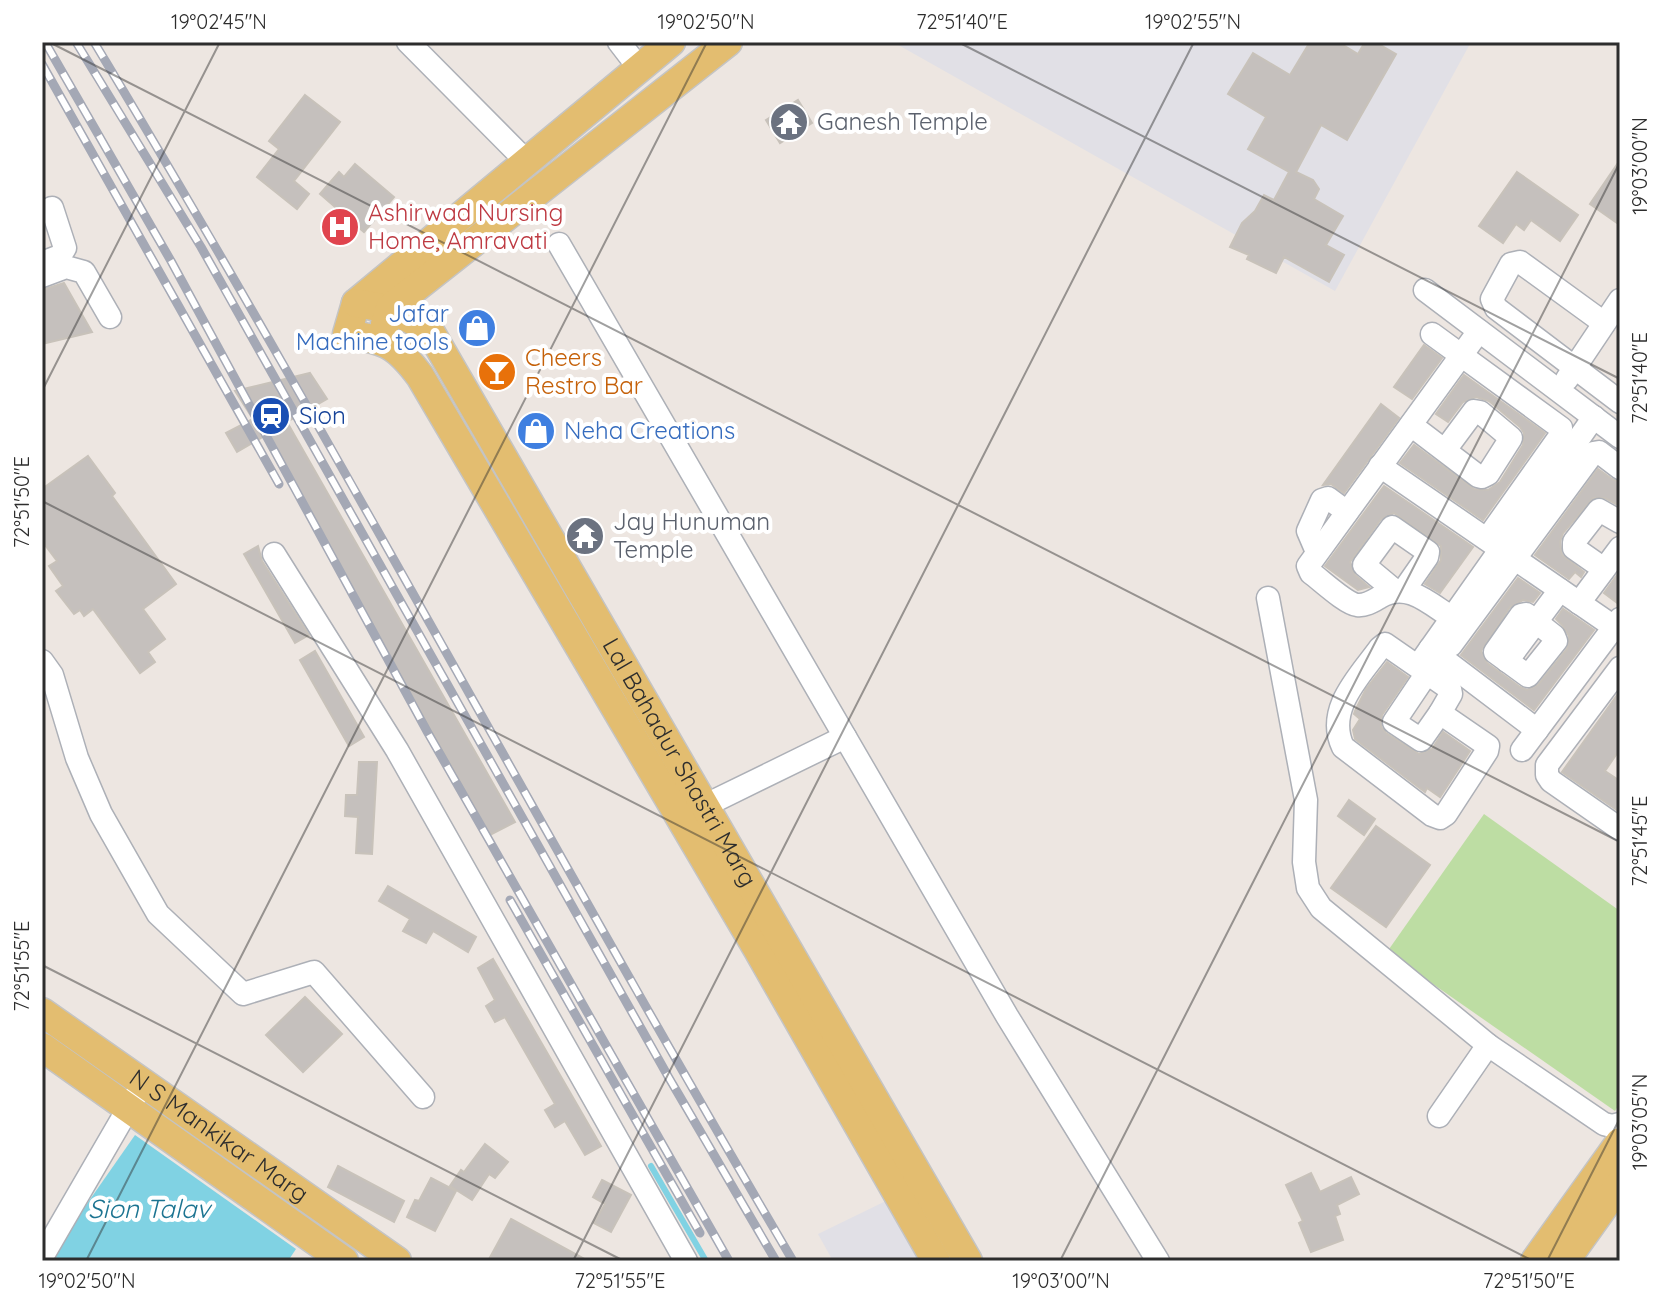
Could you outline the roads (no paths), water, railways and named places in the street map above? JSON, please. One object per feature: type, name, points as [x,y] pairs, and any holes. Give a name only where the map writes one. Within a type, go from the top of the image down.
[{"type":"main road","points":[[671,42],[356,303],[347,334],[380,339],[390,308],[728,42]]},
{"type":"main road","points":[[628,77],[639,111]]},
{"type":"main road","name":"Lal Bahadur Shastri Marg","points":[[356,303],[390,308],[431,333],[706,805],[736,887],[936,1261]]},
{"type":"main road","name":"Lal Bahadur Shastri Marg","points":[[380,339],[407,359],[420,376],[968,1261]]},
{"type":"main road","name":"N S Mankikar Marg","points":[[42,1012],[397,1261]]},
{"type":"main road","name":"N S Mankikar Marg","points":[[42,1047],[344,1261]]},
{"type":"main road","points":[[1535,1261],[1620,1142]]},
{"type":"main road","points":[[1565,1261],[1620,1184]]},
{"type":"street","points":[[408,42],[526,161]]},
{"type":"street","points":[[619,42],[628,77]]},
{"type":"street","points":[[42,263],[60,256],[65,248],[52,208]]},
{"type":"street","points":[[559,244],[1007,1016],[1158,1261]]},
{"type":"street","points":[[1604,323],[1520,262],[1511,264],[1492,296],[1493,305],[1620,402]]},
{"type":"street","points":[[42,276],[66,267],[84,272],[110,317]]},
{"type":"street","points":[[1425,290],[1620,437]]},
{"type":"street","points":[[1560,391],[1620,300]]},
{"type":"street","points":[[1452,618],[1417,595],[1399,590],[1360,606],[1311,573],[1308,566],[1479,331]]},
{"type":"street","points":[[1432,334],[1561,428],[1562,464]]},
{"type":"street","points":[[1430,661],[1488,581],[1501,549],[1594,417]]},
{"type":"street","points":[[1411,425],[1445,450]]},
{"type":"street","points":[[1562,464],[1597,452],[1620,468]]},
{"type":"street","points":[[1380,466],[1579,603],[1618,626],[1522,750]]},
{"type":"street","points":[[1604,569],[1574,548],[1574,542],[1599,510],[1620,522]]},
{"type":"street","points":[[1579,603],[1620,548]]},
{"type":"street","points":[[274,554],[397,750],[686,1261]]},
{"type":"street","points":[[1430,661],[1451,691],[1421,740],[1394,722],[1452,618],[1488,581]]},
{"type":"street","points":[[1507,661],[1560,590]]},
{"type":"street","points":[[1268,598],[1306,800],[1304,862],[1308,888],[1321,908],[1488,1045],[1604,1124],[1620,1124]]},
{"type":"street","points":[[1440,713],[1486,744],[1488,749],[1446,814],[1440,818],[1343,747],[1340,741],[1339,706],[1380,648],[1389,645],[1430,661],[1537,730]]},
{"type":"street","points":[[42,661],[52,675],[77,758],[101,814],[158,914],[243,994],[314,972],[423,1097]]},
{"type":"street","points":[[1620,668],[1547,765],[1547,775],[1551,781],[1620,829]]},
{"type":"street","points":[[706,805],[845,737]]},
{"type":"street","points":[[1439,1116],[1488,1045]]},
{"type":"street","points":[[42,1257],[143,1083]]},
{"type":"water","name":"Sion Talav","points":[[135,1135],[296,1249],[288,1261],[47,1261]]},
{"type":"waterway","points":[[651,1166],[706,1261]]},
{"type":"railway","points":[[45,42],[171,261],[428,733],[729,1261]]},
{"type":"railway","points":[[76,42],[201,247],[669,1078],[776,1261]]},
{"type":"railway","points":[[94,42],[272,345],[793,1261]]},
{"type":"railway","points":[[42,64],[279,484]]},
{"type":"railway","points":[[510,900],[700,1233]]},
{"type":"place","name":"Ganesh Temple","points":[[789,122]]},
{"type":"place","name":"Ashirwad Nursing Home, Amravati","points":[[340,227]]},
{"type":"place","name":"Jafar Machine tools","points":[[477,328]]},
{"type":"place","name":"Cheers Restro Bar","points":[[497,372]]},
{"type":"place","name":"Sion","points":[[271,416]]},
{"type":"place","name":"Neha Creations","points":[[536,431]]},
{"type":"place","name":"Jay Hunuman Temple","points":[[585,536]]}]
